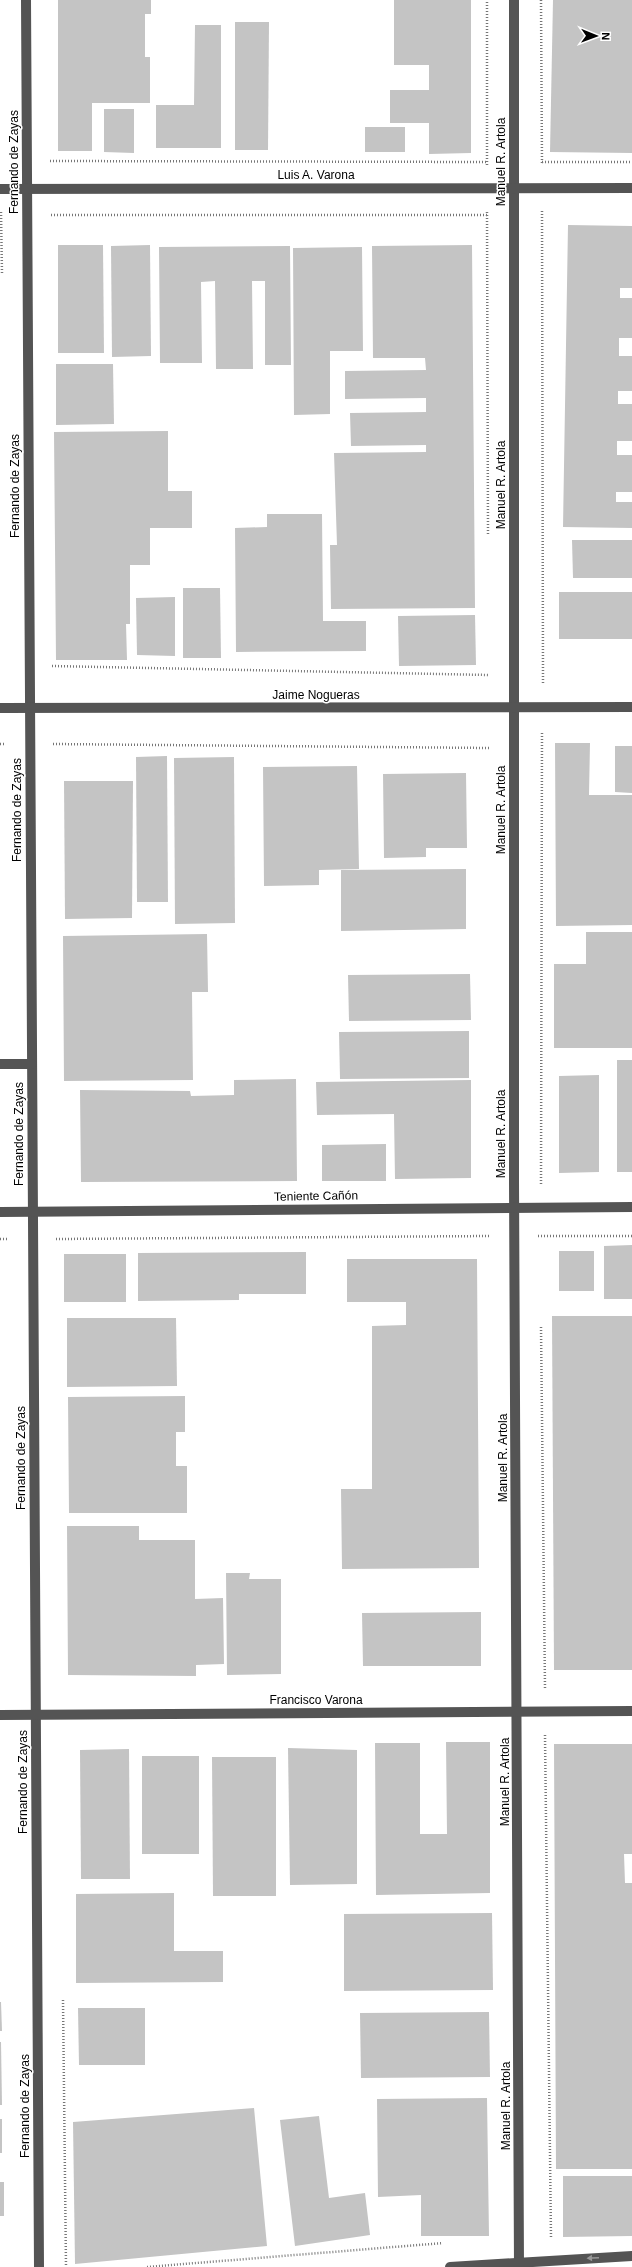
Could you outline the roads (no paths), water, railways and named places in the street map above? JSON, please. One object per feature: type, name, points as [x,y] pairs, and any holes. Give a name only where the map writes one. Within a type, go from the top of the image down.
[{"type":"street","name":"Fernando de Zayas","points":[[26,0],[39,2267]]},
{"type":"street","name":"Manuel R. Artola","points":[[514,0],[514,1236],[518,1712],[520,2264]]},
{"type":"street","name":"Luis A. Varona","points":[[0,189],[632,188]]},
{"type":"street","name":"Jaime Nogueras","points":[[0,708],[632,707]]},
{"type":"street","points":[[0,1064],[32,1064]]},
{"type":"street","name":"Teniente Cañón","points":[[0,1212],[33,1213],[632,1207]]},
{"type":"street","name":"Francisco Varona","points":[[0,1715],[632,1711]]},
{"type":"street","points":[[450,2267],[520,2264],[551,2260],[632,2256]]}]
